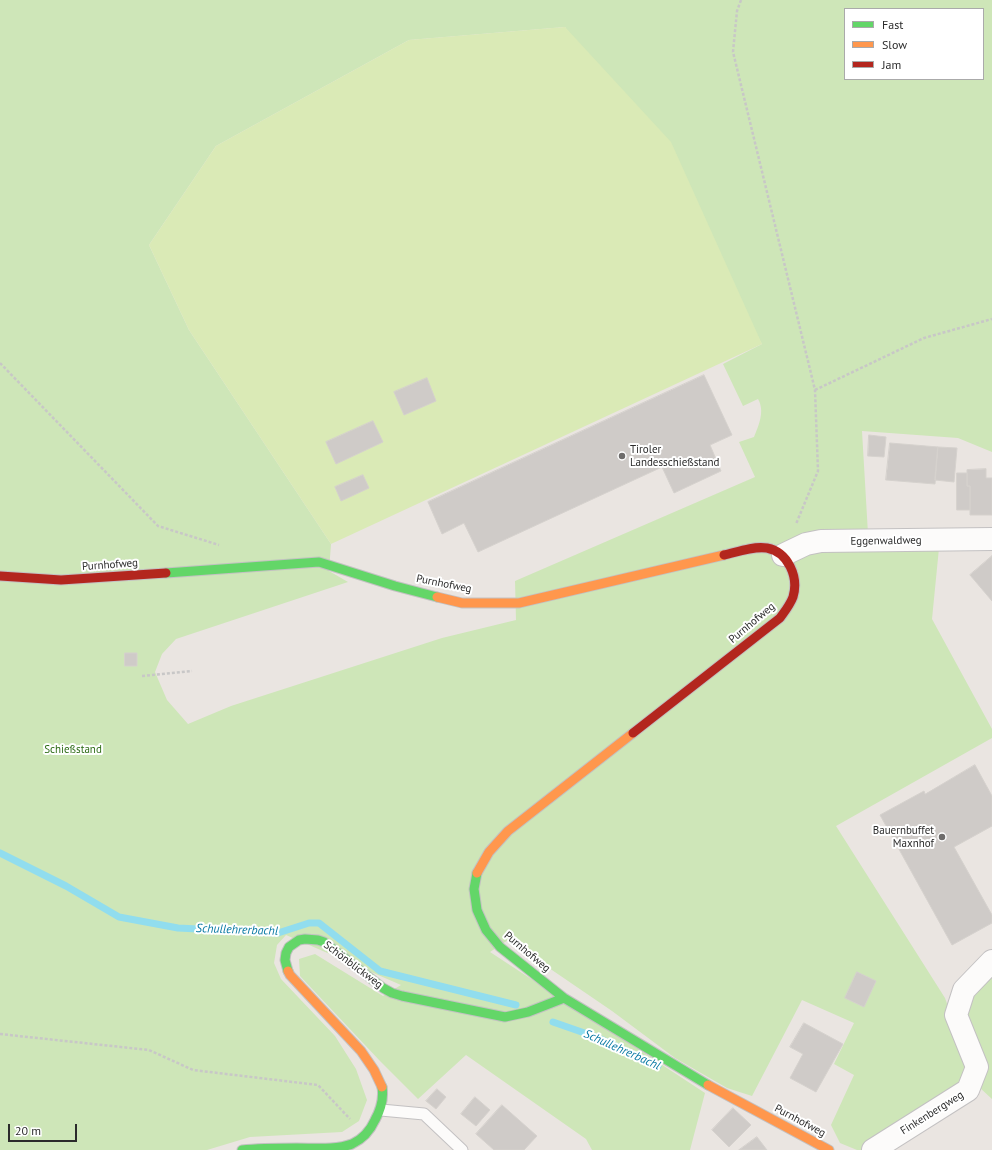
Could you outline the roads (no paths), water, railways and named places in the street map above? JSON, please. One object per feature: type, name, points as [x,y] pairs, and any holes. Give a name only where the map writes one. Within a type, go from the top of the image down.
[{"type":"street","name":"Eggenwaldweg","points":[[783,555],[806,544],[821,542],[990,540]]},
{"type":"street","name":"Purnhofweg","points":[[0,576],[61,580],[319,562],[395,586],[462,603],[519,603],[750,549],[770,549],[783,555],[790,564],[794,576],[795,586],[794,595],[791,602],[780,618],[497,841],[479,867],[474,886],[475,900],[479,917],[487,931],[500,947],[564,998],[712,1088],[829,1150]]},
{"type":"street","name":"Schönblickweg","points":[[242,1150],[325,1149],[342,1147],[356,1143],[365,1136],[374,1124],[381,1110],[382,1086],[369,1062],[354,1043],[290,975],[286,967],[286,952],[291,945],[299,940],[311,938],[324,942],[383,988],[402,996],[505,1017],[520,1016],[564,998]]},
{"type":"street","name":"Finkenbergweg","points":[[873,1150],[968,1090],[977,1066],[956,1015],[964,990],[992,961]]},
{"type":"lane","points":[[381,1110],[424,1114],[462,1150]]},
{"type":"waterway","name":"Schullehrerbachl","points":[[0,853],[66,886],[119,917],[178,928],[278,933],[309,923],[319,923],[380,971],[516,1005]]},
{"type":"waterway","name":"Schullehrerbachl","points":[[553,1022],[596,1037],[658,1066]]},
{"type":"place","name":"Tiroler Landesschießstand","points":[[622,456]]},
{"type":"place","name":"Bauernbuffet Maxnhof","points":[[942,837]]},
{"type":"park label","name":"Schießstand","points":[[73,750]]}]
